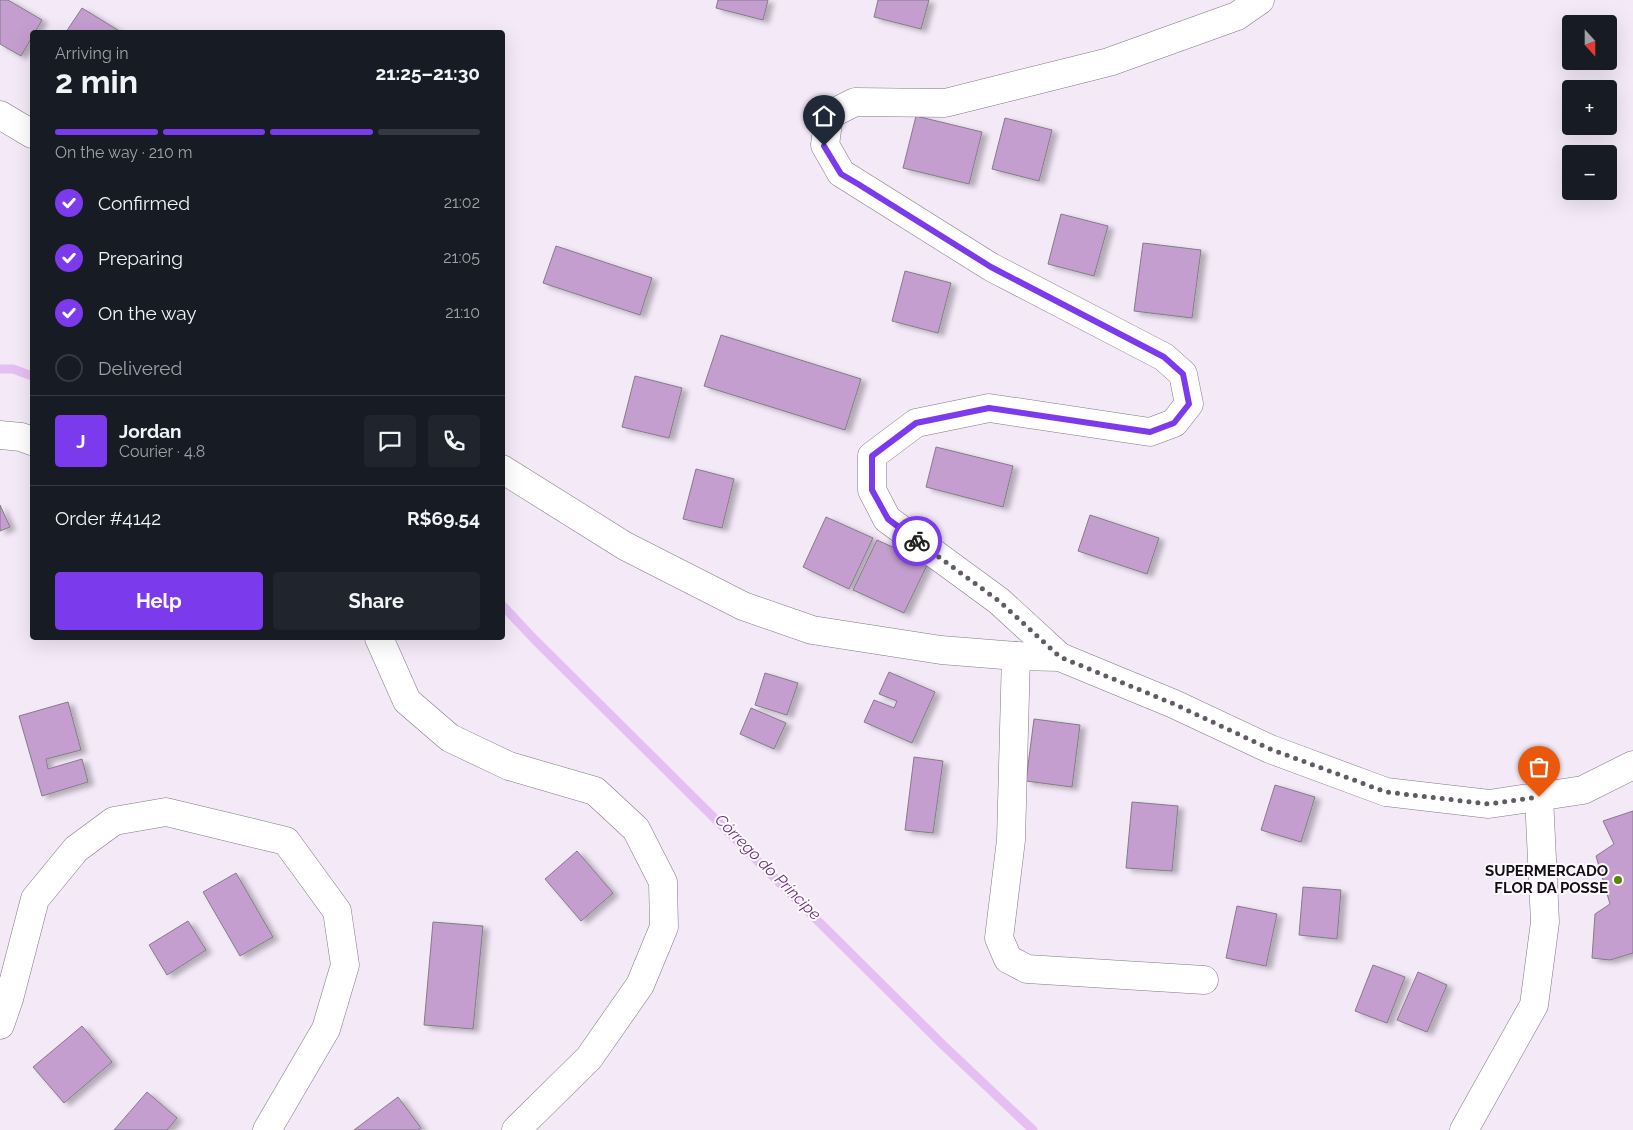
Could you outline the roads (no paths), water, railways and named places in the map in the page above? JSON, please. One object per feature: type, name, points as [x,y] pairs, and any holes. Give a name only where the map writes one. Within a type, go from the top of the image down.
[{"type":"street","points":[[1260,0],[1237,16],[1109,62],[945,103],[855,102],[829,115],[824,146],[841,174],[991,267],[1164,357],[1183,374],[1189,404],[1174,423],[1150,432],[989,408],[916,423],[872,456],[872,490],[888,519],[999,601],[1060,657],[1174,704],[1270,749],[1386,792],[1489,804],[1583,790],[1633,765]]},
{"type":"street","points":[[0,115],[30,133]]},
{"type":"street","points":[[0,434],[30,440]]},
{"type":"street","points":[[505,471],[625,546],[743,606],[812,630],[941,650],[1016,656],[1060,657]]},
{"type":"street","points":[[380,640],[407,701],[450,738],[509,766],[595,791],[636,829],[663,882],[664,927],[640,985],[588,1058],[516,1130]]},
{"type":"street","points":[[1016,656],[1011,840],[999,938],[1008,958],[1027,969],[1204,980]]},
{"type":"street","points":[[1464,1130],[1534,1005],[1545,922],[1539,797]]},
{"type":"street","points":[[0,1025],[10,999],[35,899],[76,849],[114,821],[166,812],[286,840],[337,911],[345,965],[326,1029],[267,1130]]},
{"type":"waterway","name":"Córrego do Príncipe","points":[[0,369],[13,369],[30,375]]},
{"type":"waterway","name":"Córrego do Príncipe","points":[[505,608],[943,1045],[1033,1130]]},
{"type":"place","name":"SUPERMERCADO FLOR DA POSSE","points":[[1618,880]]}]
